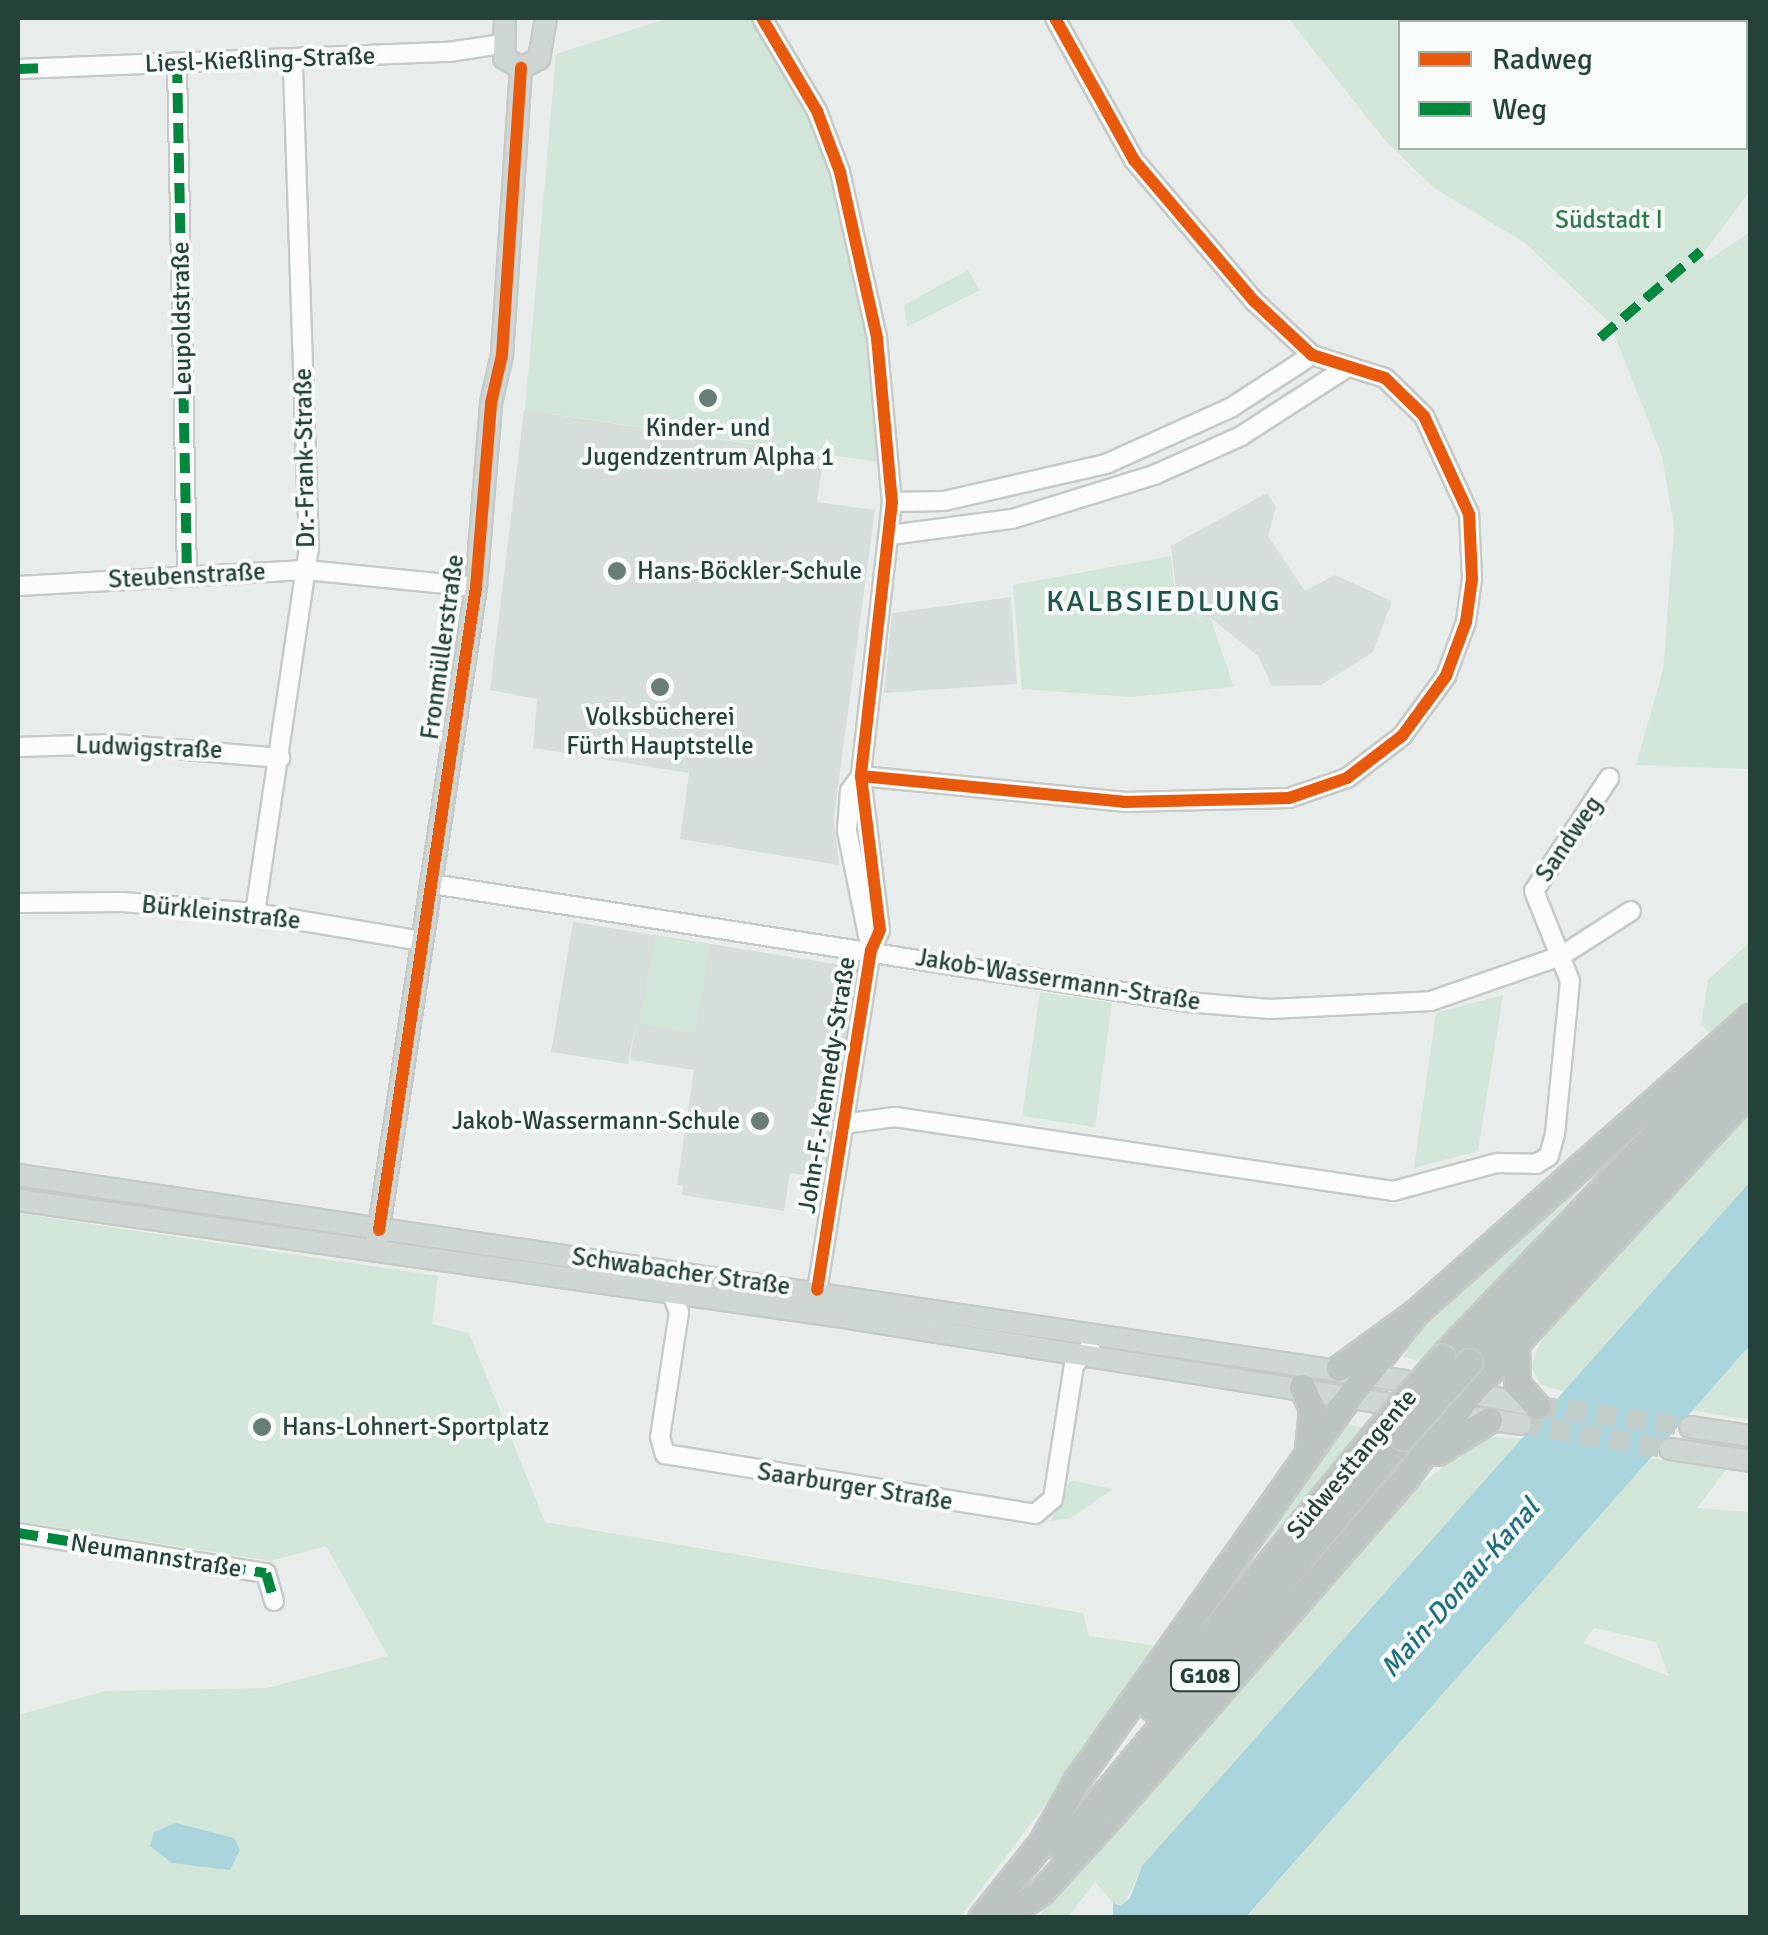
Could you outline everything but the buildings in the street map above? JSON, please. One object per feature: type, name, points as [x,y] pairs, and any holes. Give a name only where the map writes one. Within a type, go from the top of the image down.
[{"type":"highway","points":[[1339,1368],[1416,1312],[1750,1017]]},
{"type":"highway","name":"Südwesttangente","points":[[997,1917],[1390,1434],[1442,1357],[1750,1035]]},
{"type":"highway","name":"Südwesttangente","points":[[997,1917],[1040,1845],[1390,1434],[1468,1362],[1750,1066]]},
{"type":"highway","points":[[997,1917],[1041,1892],[1406,1477],[1454,1402],[1516,1348],[1750,1090]]},
{"type":"highway","points":[[1040,1845],[1076,1782],[1308,1453],[1416,1312]]},
{"type":"highway","points":[[1516,1348],[1517,1384],[1529,1415]]},
{"type":"highway","points":[[1302,1388],[1312,1408],[1308,1453]]},
{"type":"highway","points":[[1406,1477],[1460,1434],[1490,1420]]},
{"type":"main road","points":[[504,18],[502,44],[507,62],[521,68]]},
{"type":"main road","name":"Fronmüllerstraße","points":[[376,1253],[476,587],[491,402],[502,355],[521,68],[538,59],[550,19]]},
{"type":"main road","name":"Schwabacher Straße","points":[[18,1176],[653,1270],[817,1290],[1404,1381]]},
{"type":"main road","name":"Schwabacher Straße","points":[[18,1200],[675,1292],[1384,1403]]},
{"type":"main road","points":[[1454,1402],[1529,1415]]},
{"type":"main road","points":[[1454,1402],[1490,1420],[1529,1415]]},
{"type":"main road","points":[[1690,1427],[1750,1436]]},
{"type":"main road","points":[[1670,1448],[1750,1461]]},
{"type":"street","name":"John-F.-Kennedy-Straße","points":[[762,18],[817,112],[840,172],[877,338],[892,502],[860,776],[850,791],[848,831],[871,950],[817,1290]]},
{"type":"street","points":[[860,776],[1124,802],[1269,803],[1327,788],[1378,759],[1446,676],[1466,622],[1472,546],[1460,484],[1424,416],[1385,378],[1346,368],[1312,354],[1290,339],[1192,234],[1134,160],[1054,18]]},
{"type":"street","name":"Liesl-Kießling-Straße","points":[[18,69],[293,59],[502,44]]},
{"type":"street","name":"Dr.-Frank-Straße","points":[[255,914],[306,570],[293,59]]},
{"type":"street","name":"Leupoldstraße","points":[[177,63],[188,576]]},
{"type":"street","points":[[892,502],[944,501],[1106,464],[1232,407],[1312,354]]},
{"type":"street","points":[[890,535],[1012,519],[1154,475],[1241,436],[1346,368]]},
{"type":"street","name":"Steubenstraße","points":[[18,586],[306,570],[476,587]]},
{"type":"street","name":"Ludwigstraße","points":[[18,747],[114,744],[280,758]]},
{"type":"street","name":"Sandweg","points":[[1561,956],[1534,890],[1609,778]]},
{"type":"street","name":"Jakob-Wassermann-Straße","points":[[432,884],[1187,1002],[1317,1010],[1430,1000],[1561,956],[1631,912]]},
{"type":"street","name":"Bürkleinstraße","points":[[18,903],[122,902],[255,914],[423,940]]},
{"type":"street","points":[[843,1124],[895,1116],[1393,1191],[1496,1163],[1536,1164],[1549,1156],[1554,1134],[1570,1012],[1570,981],[1561,956]]},
{"type":"street","points":[[653,1270],[675,1292]]},
{"type":"street","name":"Saarburger Straße","points":[[675,1292],[679,1312],[660,1437],[666,1454],[1036,1514],[1053,1498],[1082,1353]]},
{"type":"street","points":[[1082,1353],[1107,1335]]},
{"type":"street","name":"Neumannstraße","points":[[18,1533],[266,1573],[274,1601]]},
{"type":"shaded area","name":"Hans-Böckler-Schule","points":[[524,410],[824,455],[817,502],[875,510],[834,817],[839,865],[680,839],[689,773],[533,748],[537,699],[490,690]]},
{"type":"shaded area","points":[[1267,493],[1276,507],[1268,536],[1305,591],[1335,575],[1392,601],[1373,652],[1321,685],[1272,686],[1258,656],[1212,619],[1178,611],[1171,546]]},
{"type":"shaded area","points":[[1011,597],[1017,684],[884,693],[892,613]]},
{"type":"shaded area","name":"Jakob-Wassermann-Schule","points":[[573,922],[848,966],[854,986],[824,1178],[790,1173],[784,1211],[682,1195],[683,1186],[677,1185],[694,1070],[630,1060],[636,1021],[628,1064],[551,1052]]},
{"type":"green space","points":[[669,18],[755,18],[815,130],[838,198],[868,337],[878,462],[525,410],[556,54]]},
{"type":"green space","name":"Südstadt I","points":[[1288,18],[1750,18],[1750,191],[1702,255],[1707,261],[1750,232],[1750,769],[1636,765],[1663,670],[1674,527],[1662,456],[1610,323],[1525,243],[1434,188],[1385,140]]},
{"type":"green space","points":[[968,270],[980,290],[907,327],[904,305]]},
{"type":"green space","points":[[1171,556],[1177,612],[1211,619],[1234,687],[1130,697],[1022,689],[1013,585]]},
{"type":"green space","points":[[655,936],[710,944],[695,1033],[640,1024]]},
{"type":"green space","points":[[1750,942],[1750,1000],[1709,1033],[1701,1024],[1708,980]]},
{"type":"green space","points":[[1040,992],[1112,1003],[1095,1127],[1022,1116]]},
{"type":"green space","points":[[1503,995],[1478,1151],[1414,1168],[1436,1013]]},
{"type":"green space","points":[[1750,1104],[1750,1182],[1565,1392],[1540,1384],[1531,1366],[1546,1328]]},
{"type":"green space","points":[[1612,1155],[1422,1362],[1404,1357],[1413,1329]]},
{"type":"green space","points":[[29,1190],[99,1195],[199,1209],[126,1207]]},
{"type":"green space","points":[[18,1213],[438,1276],[432,1324],[469,1333],[545,1522],[1083,1613],[1089,1636],[1165,1647],[960,1917],[18,1917],[18,1715],[105,1691],[267,1688],[388,1656],[326,1546],[271,1561],[18,1521]]},
{"type":"green space","points":[[1750,1345],[1750,1420],[1690,1410],[1736,1356]]},
{"type":"green space","points":[[1340,1421],[1365,1429],[1236,1577]]},
{"type":"green space","points":[[1483,1436],[1524,1439],[1142,1866],[1124,1906],[1113,1903],[1095,1882],[1068,1917],[1037,1918],[1399,1501]]},
{"type":"green space","points":[[1648,1458],[1726,1470],[1697,1508],[1750,1512],[1750,1917],[1246,1918]],"holes":[[[1594,1628],[1656,1642],[1669,1676],[1583,1643]]]},
{"type":"green space","points":[[1069,1482],[1113,1489],[1071,1518],[1051,1521]]},
{"type":"water","name":"Main-Donau-Kanal","points":[[1750,1182],[1750,1345],[1246,1917],[1113,1918],[1113,1903],[1121,1906],[1130,1898],[1142,1866]]},
{"type":"water","points":[[176,1823],[234,1838],[240,1850],[230,1870],[172,1863],[150,1846],[154,1832]]},
{"type":"tunnel","points":[[1537,1406],[1690,1427]]},
{"type":"tunnel","points":[[1521,1424],[1670,1449]]},
{"type":"marked path","points":[[177,63],[187,576]]},
{"type":"marked path","points":[[18,69],[43,68]]},
{"type":"marked path","points":[[1600,338],[1701,251]]},
{"type":"marked path","points":[[18,1533],[266,1573],[274,1601]]},
{"type":"cycle path","points":[[762,18],[817,111],[840,172],[877,338],[892,502],[861,776],[880,930],[871,950],[817,1290]]},
{"type":"cycle path","points":[[861,776],[1124,802],[1289,798],[1347,778],[1402,736],[1446,676],[1466,622],[1472,579],[1469,514],[1424,416],[1385,378],[1312,355],[1254,301],[1134,160],[1055,18]]},
{"type":"cycle path","points":[[379,1230],[476,587],[491,403],[502,355],[521,68]]},
{"type":"place","name":"Kinder- und Jugendzentrum Alpha 1","points":[[708,398]]},
{"type":"place","name":"Hans-Böckler-Schule","points":[[617,571]]},
{"type":"place","name":"Volksbücherei Fürth Hauptstelle","points":[[660,687]]},
{"type":"place","name":"Jakob-Wassermann-Schule","points":[[760,1121]]},
{"type":"place","name":"Hans-Lohnert-Sportplatz","points":[[262,1427]]},
{"type":"district","name":"KALBSIEDLUNG","points":[[1164,602]]}]
